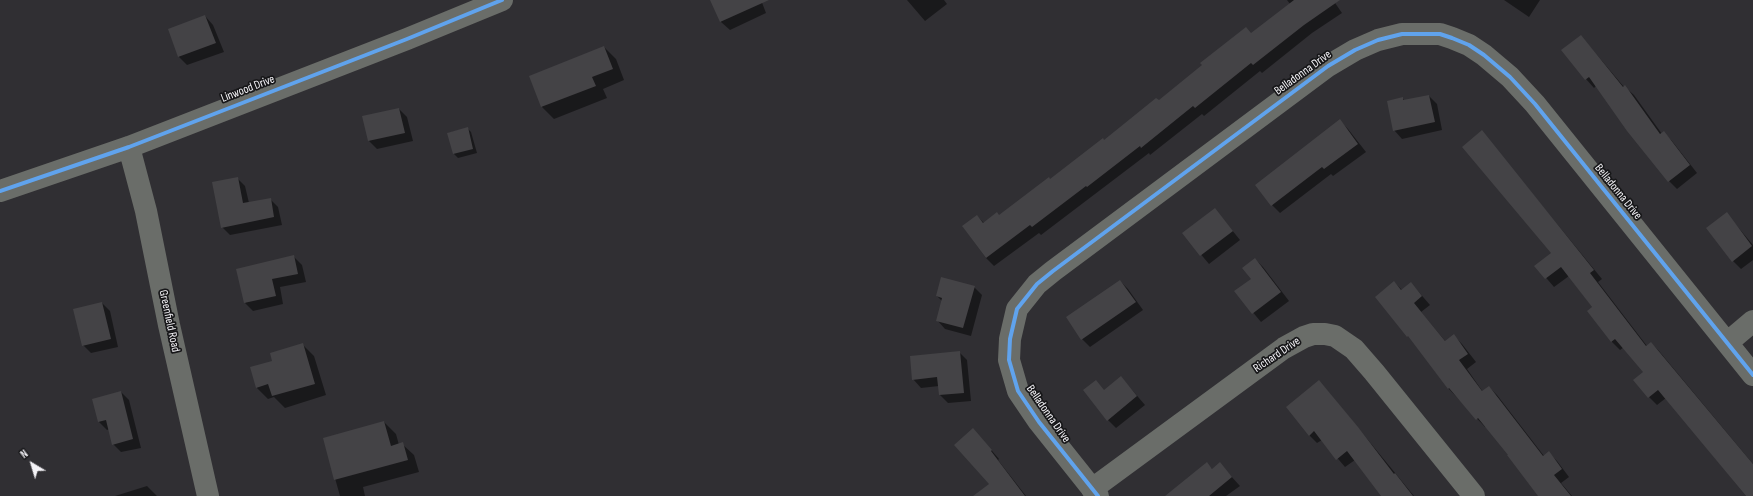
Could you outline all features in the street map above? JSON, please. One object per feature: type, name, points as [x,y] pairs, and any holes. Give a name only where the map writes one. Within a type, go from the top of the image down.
[{"type":"street","name":"Linwood Drive","points":[[0,191],[129,147],[408,39],[502,0]]},
{"type":"street","name":"Belladonna Drive","points":[[1095,493],[1038,422],[1018,390],[1009,360],[1010,339],[1017,309],[1037,284],[1053,271],[1328,66],[1355,50],[1378,40],[1402,34],[1440,34],[1452,38],[1469,45],[1484,54],[1510,77],[1535,104],[1753,375]]},
{"type":"street","name":"Greenfield Road","points":[[129,147],[146,211],[169,326],[208,496]]},
{"type":"street","points":[[1727,343],[1753,321]]},
{"type":"street","name":"Richard Drive","points":[[1095,493],[1284,348],[1304,337],[1313,334],[1325,334],[1335,336],[1354,349],[1474,496]]},
{"type":"building","points":[[710,0],[769,0],[720,22]]},
{"type":"building","points":[[1294,0],[1340,0],[1304,25],[1253,65],[1251,63],[1195,108],[1193,106],[1141,148],[1140,146],[1032,227],[1030,225],[986,258],[962,226],[977,215],[983,223],[997,212],[999,215],[1049,177],[1050,179],[1103,138],[1104,140],[1156,98],[1159,100],[1202,65],[1200,63],[1246,27],[1251,33]]},
{"type":"building","points":[[205,15],[216,43],[178,57],[168,29]]},
{"type":"building","points":[[1581,35],[1623,87],[1625,85],[1660,134],[1664,131],[1690,165],[1668,182],[1627,131],[1589,77],[1585,80],[1561,50]]},
{"type":"building","points":[[604,46],[613,69],[592,77],[596,86],[541,107],[529,76]]},
{"type":"building","points":[[1429,95],[1435,122],[1393,131],[1387,101],[1403,97],[1403,100]]},
{"type":"building","points":[[399,108],[405,133],[368,141],[362,116]]},
{"type":"building","points":[[1340,119],[1358,144],[1324,169],[1322,167],[1271,206],[1255,185]]},
{"type":"building","points":[[468,127],[473,149],[453,154],[447,133]]},
{"type":"building","points":[[1482,130],[1594,270],[1590,273],[1646,346],[1651,342],[1753,464],[1753,496],[1746,496],[1658,390],[1648,398],[1633,380],[1643,372],[1615,339],[1611,342],[1587,311],[1592,307],[1561,267],[1545,279],[1534,266],[1551,253],[1462,147]]},
{"type":"building","points":[[238,177],[243,203],[271,198],[274,217],[221,228],[212,182]]},
{"type":"building","points":[[1215,208],[1233,231],[1200,256],[1182,233]]},
{"type":"building","points":[[1727,212],[1752,246],[1732,262],[1706,228]]},
{"type":"building","points":[[294,255],[298,274],[272,279],[276,296],[244,303],[236,269]]},
{"type":"building","points":[[1255,258],[1281,292],[1252,314],[1234,291],[1251,279],[1242,268]]},
{"type":"building","points":[[941,277],[975,286],[963,328],[936,321],[942,298],[936,296]]},
{"type":"building","points":[[1120,280],[1136,302],[1081,340],[1066,317]]},
{"type":"building","points":[[1394,281],[1401,290],[1411,282],[1422,296],[1414,303],[1445,341],[1454,334],[1468,354],[1459,360],[1482,391],[1489,386],[1543,456],[1549,451],[1562,469],[1554,475],[1571,496],[1538,496],[1508,455],[1478,418],[1476,420],[1449,388],[1448,389],[1408,336],[1407,337],[1375,297]]},
{"type":"building","points":[[102,302],[111,339],[82,346],[73,309]]},
{"type":"building","points":[[303,343],[315,384],[272,396],[268,384],[256,388],[250,367],[272,361],[270,353]]},
{"type":"building","points":[[960,351],[964,393],[939,395],[937,377],[912,380],[910,356]]},
{"type":"building","points":[[1121,376],[1137,396],[1107,421],[1083,390],[1096,380],[1104,390]]},
{"type":"building","points":[[1319,380],[1413,496],[1381,496],[1347,451],[1336,460],[1314,431],[1309,436],[1286,407]]},
{"type":"building","points":[[121,391],[133,439],[112,445],[106,420],[98,422],[92,399]]},
{"type":"building","points":[[384,421],[391,446],[403,442],[408,460],[334,480],[323,438]]},
{"type":"building","points":[[973,428],[992,450],[991,451],[1025,496],[973,496],[989,484],[954,445]]},
{"type":"building","points":[[1207,462],[1212,469],[1220,462],[1232,477],[1209,496],[1165,496]]},
{"type":"cycle path","points":[[0,191],[129,147],[407,39],[502,0]]},
{"type":"cycle path","points":[[1098,496],[1039,422],[1018,391],[1009,360],[1010,339],[1017,309],[1037,284],[1053,271],[1328,66],[1355,50],[1378,40],[1402,34],[1440,34],[1452,38],[1469,45],[1484,55],[1510,77],[1535,104],[1753,375]]}]
